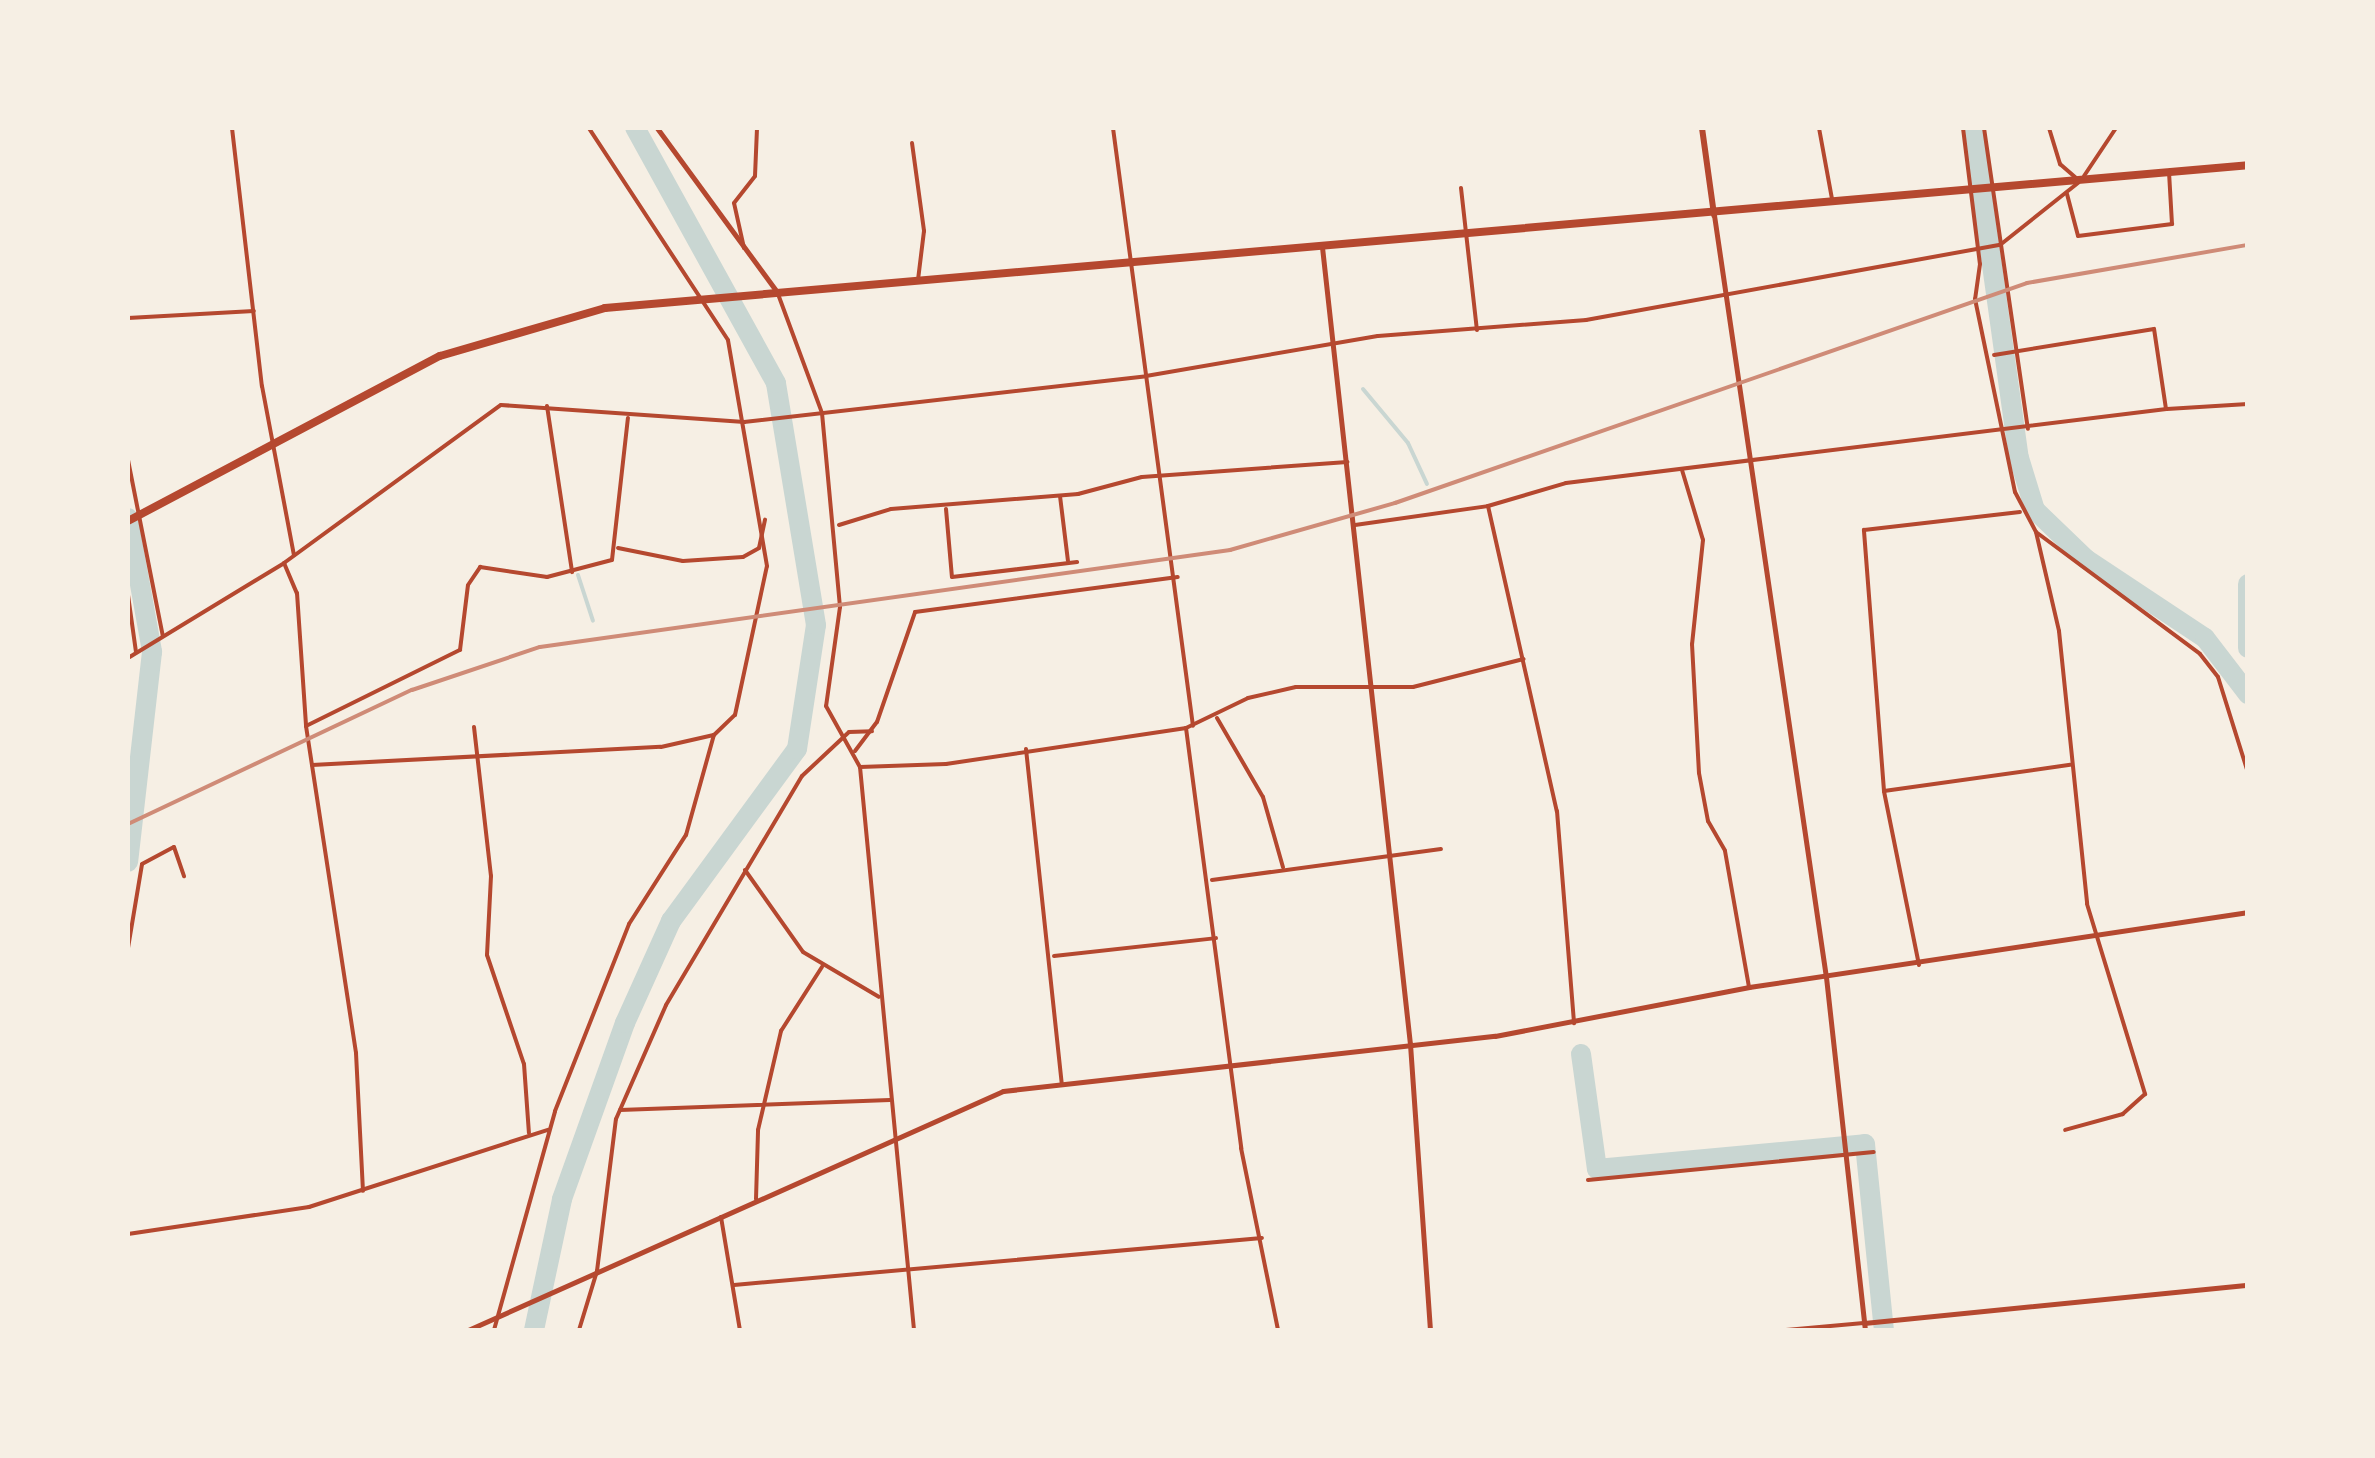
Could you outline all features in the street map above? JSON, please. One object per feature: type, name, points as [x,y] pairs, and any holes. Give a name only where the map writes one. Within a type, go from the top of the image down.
[{"type":"highway","points":[[128,521],[480,340],[590,311],[918,280],[1714,216],[2248,165]]},
{"type":"main road","points":[[1702,128],[1714,216]]},
{"type":"street","points":[[232,128],[272,444],[294,555]]},
{"type":"street","points":[[494,1330],[502,1314],[548,1130],[628,924],[686,835],[714,735],[735,715],[751,668],[766,594],[765,520],[728,340],[590,128]]},
{"type":"street","points":[[657,128],[778,294],[822,413],[837,525],[839,624],[826,706],[855,751],[860,767],[879,998],[914,1330]]},
{"type":"street","points":[[744,248],[734,203],[755,176],[757,128]]},
{"type":"street","points":[[1113,128],[1178,577],[1178,654],[1193,727]]},
{"type":"street","points":[[1820,128],[1832,204]]},
{"type":"street","points":[[1964,128],[1981,250],[1975,299],[1994,355],[2004,432],[2022,511],[2036,532],[2200,654],[2218,677],[2248,773]]},
{"type":"street","points":[[1984,128],[2028,429]]},
{"type":"street","points":[[2049,128],[2060,164],[2080,180]]},
{"type":"street","points":[[128,658],[284,563],[493,409],[547,406],[628,418],[747,422],[1146,376],[1336,345],[1476,330],[1724,295],[2000,245],[2067,194],[2116,128]]},
{"type":"street","points":[[912,143],[924,231],[918,280]]},
{"type":"street","points":[[2067,194],[2078,236],[2172,224],[2169,172]]},
{"type":"street","points":[[1461,188],[1476,330]]},
{"type":"street","points":[[1714,216],[1826,976],[1864,1327]]},
{"type":"street","points":[[1322,247],[1356,525],[1410,1044],[1430,1330]]},
{"type":"street","points":[[128,318],[254,310]]},
{"type":"street","points":[[1994,355],[2154,329],[2166,409]]},
{"type":"street","points":[[1356,525],[1435,507],[1488,506],[1566,482],[2004,432],[2166,409],[2248,404]]},
{"type":"street","points":[[547,406],[572,572]]},
{"type":"street","points":[[306,726],[454,656],[480,567],[572,572],[612,560],[618,548],[628,418]]},
{"type":"street","points":[[128,460],[161,637]]},
{"type":"street","points":[[837,525],[891,509],[946,508],[1060,496],[1162,474],[1348,462]]},
{"type":"street","points":[[1682,470],[1703,540],[1692,644],[1699,773],[1708,821],[1726,850],[1749,987]]},
{"type":"street","points":[[1060,496],[1068,562]]},
{"type":"street","points":[[1488,506],[1557,811],[1574,1023]]},
{"type":"street","points":[[946,508],[952,577],[1077,562]]},
{"type":"street","points":[[1920,965],[1884,791],[1864,530],[2022,511]]},
{"type":"street","points":[[618,548],[684,561],[743,557],[758,548],[765,520]]},
{"type":"street","points":[[2036,532],[2058,632],[2070,765],[2096,938],[2144,1094],[2123,1114],[2065,1130]]},
{"type":"street","points":[[284,563],[297,593],[306,726],[356,1052],[363,1191]]},
{"type":"street","points":[[855,751],[872,732],[915,612],[1178,577]]},
{"type":"street","points":[[128,595],[139,650]]},
{"type":"street","points":[[860,767],[1193,727],[1218,718],[1248,698],[1296,687],[1428,684],[1524,658]]},
{"type":"street","points":[[1218,718],[1264,797],[1283,867]]},
{"type":"street","points":[[474,727],[491,876],[488,955],[524,1064],[529,1133]]},
{"type":"street","points":[[1186,728],[1212,880],[1232,1065],[1278,1330]]},
{"type":"street","points":[[579,1330],[597,1271],[620,1110],[666,1005],[802,776],[844,736],[872,732]]},
{"type":"street","points":[[312,766],[476,752],[606,751],[714,735]]},
{"type":"street","points":[[1026,749],[1054,956],[1062,1084]]},
{"type":"street","points":[[1884,791],[2070,765]]},
{"type":"street","points":[[128,948],[142,864],[174,847],[184,876]]},
{"type":"street","points":[[1212,880],[1283,867],[1441,850]]},
{"type":"street","points":[[745,870],[822,967],[879,998]]},
{"type":"street","points":[[468,1330],[1003,1091],[1574,1023],[1749,987],[1920,965],[2248,912]]},
{"type":"street","points":[[1054,956],[1216,938]]},
{"type":"street","points":[[756,1199],[765,1106],[781,1031],[822,967]]},
{"type":"street","points":[[620,1110],[890,1100]]},
{"type":"street","points":[[128,1234],[266,1217],[363,1191],[529,1133],[548,1130]]},
{"type":"street","points":[[1588,1180],[1874,1152]]},
{"type":"street","points":[[720,1215],[740,1330]]},
{"type":"street","points":[[734,1285],[1262,1238]]},
{"type":"street","points":[[1786,1330],[1864,1327],[2248,1285]]},
{"type":"waterway","points":[[534,1330],[562,1199],[625,1023],[671,921],[797,749],[816,625],[776,383],[635,128]]},
{"type":"waterway","points":[[1973,128],[2019,458],[2035,510],[2086,559],[2205,638],[2248,694]]},
{"type":"waterway","points":[[1363,389],[1408,443],[1427,484]]},
{"type":"waterway","points":[[128,518],[152,652],[128,862]]},
{"type":"waterway","points":[[578,575],[593,621]]},
{"type":"waterway","points":[[2248,584],[2248,648]]},
{"type":"waterway","points":[[1581,1054],[1597,1169],[1865,1144],[1884,1330]]},
{"type":"railway","points":[[128,824],[412,690],[540,647],[1230,550],[1395,503],[2027,283],[2248,245]]}]
